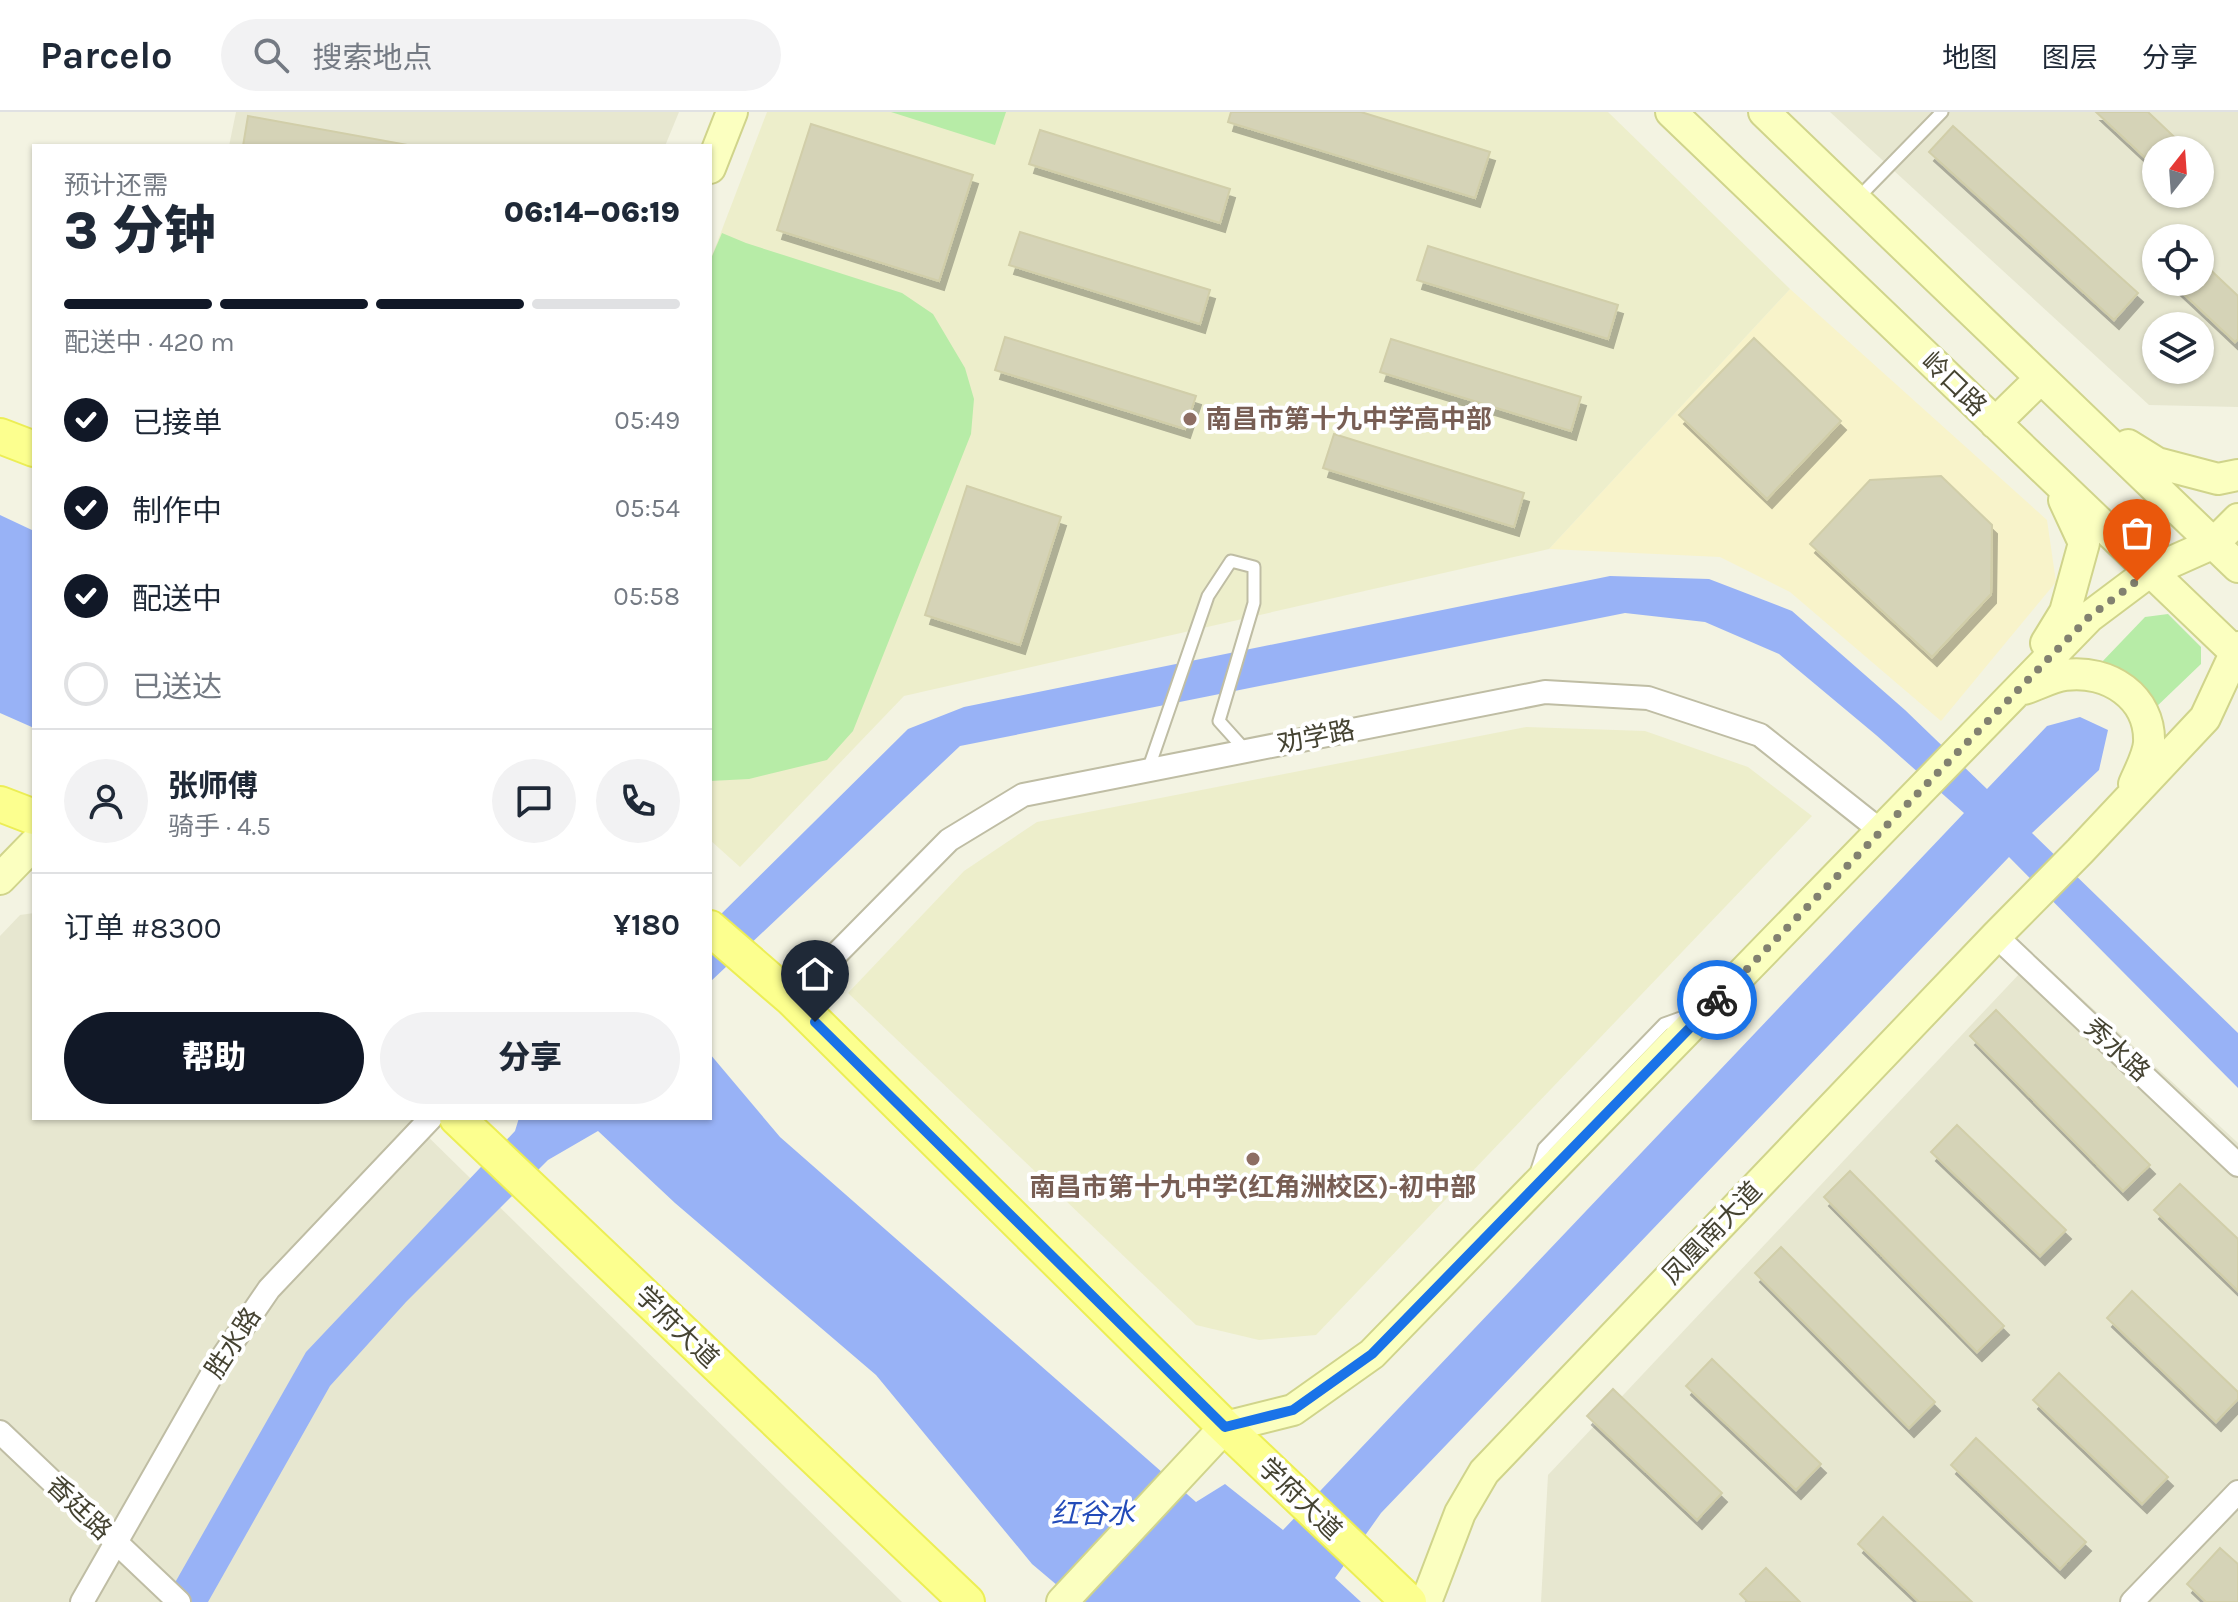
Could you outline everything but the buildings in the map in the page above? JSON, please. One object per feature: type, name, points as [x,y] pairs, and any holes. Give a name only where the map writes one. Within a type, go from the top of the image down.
[{"type":"main road","points":[[712,163],[732,112]]},
{"type":"main road","name":"岭口路","points":[[1671,112],[2149,572],[2237,652]]},
{"type":"main road","points":[[1764,112],[2238,567]]},
{"type":"main road","points":[[1995,423],[2041,378]]},
{"type":"main road","points":[[2081,417],[2157,463],[2218,479],[2238,475]]},
{"type":"main road","points":[[0,436],[32,448]]},
{"type":"main road","points":[[2016,692],[2065,612],[2084,543],[2055,481]]},
{"type":"main road","points":[[1062,1602],[1225,1427],[1293,1410],[1372,1354],[2089,617],[2149,572],[2214,543],[2238,519]]},
{"type":"main road","points":[[2129,797],[2205,718],[2237,652]]},
{"type":"main road","points":[[2016,692],[2063,675],[2089,675],[2110,681],[2133,696],[2147,718],[2149,746],[2129,797]]},
{"type":"main road","points":[[2205,718],[2238,709]]},
{"type":"main road","name":"凤凰南大道","points":[[1426,1602],[1460,1513],[1484,1472],[2129,797]]},
{"type":"main road","points":[[0,804],[32,816]]},
{"type":"main road","points":[[0,879],[32,846]]},
{"type":"main road","name":"学府大道","points":[[712,930],[792,999],[1225,1427],[1409,1602]]},
{"type":"main road","name":"学府大道","points":[[459,1120],[967,1602]]},
{"type":"street","name":"劝学路","points":[[792,999],[949,840],[1023,795],[1150,763],[1246,751],[1545,692],[1648,698],[1760,735],[1881,831]]},
{"type":"street","name":"秀水路","points":[[1996,936],[2238,1165]]},
{"type":"street","name":"胜水路","points":[[82,1602],[219,1362],[269,1289],[429,1120]]},
{"type":"street","name":"香廷路","points":[[0,1432],[179,1602]]},
{"type":"street","points":[[2132,1602],[2238,1492]]},
{"type":"lane","points":[[1855,200],[1942,112]]},
{"type":"lane","points":[[1150,763],[1208,596],[1231,561],[1254,567],[1254,603],[1219,721],[1246,751]]},
{"type":"shaded area","points":[[236,112],[679,112],[666,144],[229,144]]},
{"type":"shaded area","name":"南昌市第十九中学高中部","points":[[767,112],[1608,112],[1790,289],[1549,549],[904,696],[740,867],[712,842],[712,256]]},
{"type":"shaded area","points":[[1830,112],[2238,112],[2238,407],[2149,405]]},
{"type":"shaded area","points":[[1790,289],[2047,520],[2056,582],[1941,721],[1790,592],[1720,557],[1549,549]]},
{"type":"shaded area","name":"南昌市第十九中学(红角洲校区)-初中部","points":[[1526,727],[1645,731],[1748,767],[1812,816],[1316,1335],[1259,1340],[1196,1325],[848,993],[964,871],[1037,822]]},
{"type":"shaded area","points":[[32,913],[32,1120],[411,1120],[902,1602],[0,1602],[0,936],[20,915]]},
{"type":"shaded area","points":[[2036,956],[2238,1143],[2238,1602],[1541,1602],[1548,1475]]},
{"type":"green space","points":[[891,112],[1006,112],[995,145]]},
{"type":"green space","points":[[722,233],[902,293],[933,314],[965,368],[974,399],[971,434],[853,731],[827,760],[749,779],[712,781],[712,256]]},
{"type":"green space","points":[[2168,614],[2201,647],[2201,664],[2153,710],[2100,664],[2145,617]]},
{"type":"water","points":[[0,515],[32,530],[32,727],[0,713]]},
{"type":"water","name":"红谷水","points":[[1610,576],[1709,579],[1792,611],[1905,710],[1987,789],[2047,726],[2080,717],[2108,730],[2099,770],[2032,833],[2238,1033],[2238,1088],[2009,857],[1381,1513],[1335,1578],[1361,1602],[1077,1602],[1032,1564],[876,1375],[675,1203],[598,1131],[548,1160],[406,1302],[330,1386],[208,1602],[164,1602],[306,1352],[515,1131],[518,1120],[712,1120],[712,1056],[780,1137],[1196,1502],[1225,1484],[1283,1530],[1964,813],[1779,654],[1705,622],[1625,613],[960,746],[712,980],[712,923],[908,729],[964,707]]},
{"type":"way so far","points":[[1717,1000],[2089,617],[2137,581]]},
{"type":"place","name":"南昌市第十九中学高中部","points":[[1190,419]]},
{"type":"place","name":"南昌市第十九中学(红角洲校区)-初中部","points":[[1253,1159]]},
{"type":"route","points":[[815,1022],[1225,1427],[1293,1410],[1372,1354],[1717,1000]]}]
